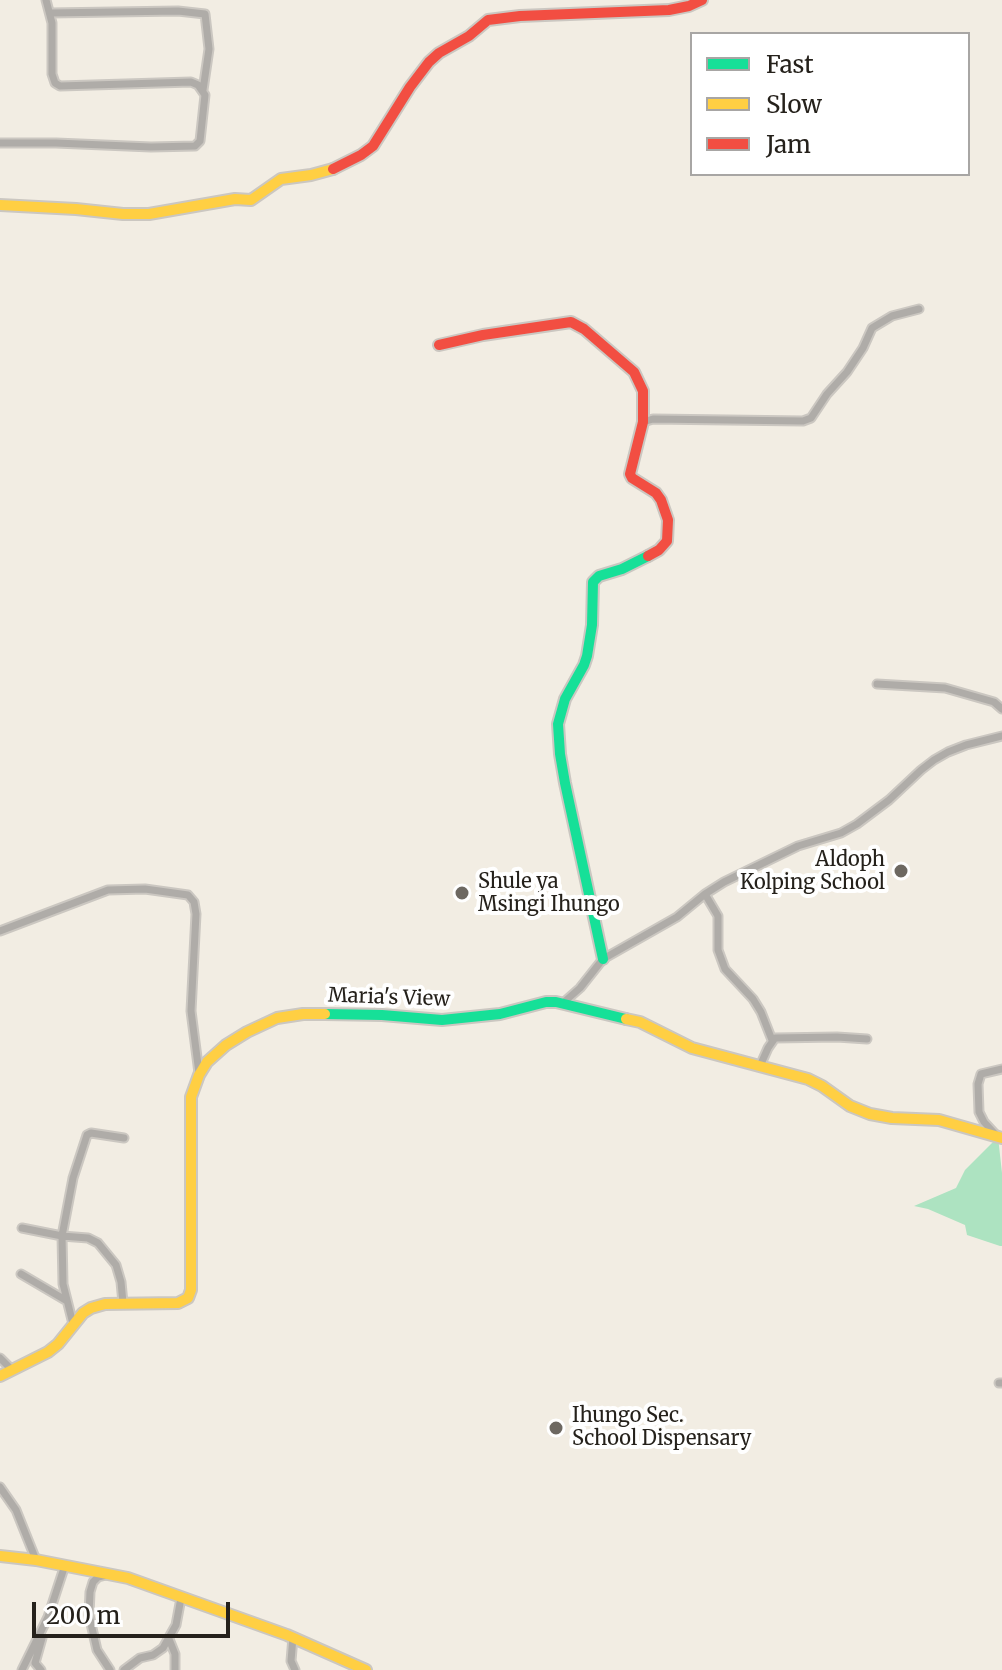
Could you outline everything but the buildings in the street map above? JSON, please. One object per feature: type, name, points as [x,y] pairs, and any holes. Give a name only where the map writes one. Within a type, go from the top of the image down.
[{"type":"street","points":[[0,143],[122,147],[195,146],[200,141],[205,95],[198,85],[191,82],[57,85],[52,74],[50,13],[46,0]]},
{"type":"street","points":[[0,205],[149,214],[235,199],[251,200],[281,179],[331,170],[373,146],[429,62],[488,20],[669,10],[702,0]]},
{"type":"street","points":[[50,13],[178,11],[205,14],[209,49],[203,90]]},
{"type":"street","points":[[643,422],[653,419],[803,421],[811,418],[847,372],[872,328],[892,316],[919,309]]},
{"type":"street","points":[[439,345],[565,322],[577,324],[634,372],[643,391],[643,422],[630,474],[661,500],[668,520],[667,541],[659,550],[622,569],[599,576],[593,582],[592,625],[587,656],[565,699],[558,724],[565,783],[603,959]]},
{"type":"street","points":[[877,684],[945,688],[994,702],[1002,709]]},
{"type":"street","points":[[563,1003],[580,988],[603,959],[677,917],[724,882],[798,846],[841,833],[889,800],[921,770],[948,752],[1002,736]]},
{"type":"street","points":[[0,931],[108,890],[145,889],[188,895],[194,902],[196,914],[191,1011],[199,1075]]},
{"type":"street","points":[[705,894],[718,916],[718,950],[725,969],[753,999],[772,1040]]},
{"type":"street","name":"Maria's View","points":[[0,1376],[48,1352],[91,1308],[105,1304],[185,1301],[191,1290],[191,1097],[207,1062],[226,1045],[277,1018],[303,1014],[382,1015],[442,1020],[500,1014],[546,1002],[563,1003]]},
{"type":"street","points":[[563,1003],[640,1022],[692,1048],[808,1079],[850,1106],[870,1114],[939,1120],[1000,1138]]},
{"type":"street","points":[[760,1066],[775,1038],[867,1039]]},
{"type":"street","points":[[1000,1138],[981,1118],[978,1084],[981,1074],[1002,1069]]},
{"type":"street","points":[[73,1324],[62,1267],[62,1236],[73,1178],[84,1138],[91,1133],[124,1138]]},
{"type":"street","points":[[22,1228],[88,1238],[98,1243],[116,1265],[123,1303]]},
{"type":"street","points":[[21,1274],[67,1301]]},
{"type":"street","points":[[0,1358],[12,1370]]},
{"type":"street","points":[[0,1487],[16,1510],[36,1560]]},
{"type":"street","points":[[0,1556],[128,1578],[293,1637],[366,1670]]},
{"type":"street","points":[[41,1670],[35,1663],[65,1565]]},
{"type":"street","points":[[108,1574],[93,1582],[89,1602],[94,1641],[110,1670]]},
{"type":"street","points":[[124,1670],[140,1658],[159,1652],[176,1625],[181,1598]]},
{"type":"street","points":[[22,1670],[48,1617]]},
{"type":"street","points":[[293,1637],[291,1661],[295,1670]]},
{"type":"street","points":[[169,1639],[175,1654],[175,1670]]},
{"type":"green space","points":[[998,1137],[1002,1173],[1002,1246],[967,1235],[965,1225],[914,1206],[956,1188],[965,1170]]},
{"type":"traffic: fast","points":[[603,959],[565,783],[558,724],[565,699],[587,656],[592,625],[593,582],[599,576],[648,556]]},
{"type":"traffic: fast","points":[[325,1014],[442,1020],[500,1014],[556,1002],[626,1019]]},
{"type":"traffic: slow","points":[[0,205],[149,214],[235,199],[251,200],[281,179],[333,169]]},
{"type":"traffic: slow","points":[[0,1376],[48,1352],[91,1308],[105,1304],[178,1303],[188,1298],[191,1290],[191,1097],[199,1075],[207,1062],[247,1032],[277,1018],[325,1014]]},
{"type":"traffic: slow","points":[[626,1019],[640,1022],[692,1048],[808,1079],[850,1106],[870,1114],[939,1120],[1002,1138]]},
{"type":"traffic: slow","points":[[0,1556],[128,1578],[287,1635],[366,1670]]},
{"type":"traffic: jam","points":[[333,169],[373,146],[429,62],[488,20],[669,10],[702,0]]},
{"type":"traffic: jam","points":[[439,345],[571,322],[584,329],[634,372],[643,391],[643,422],[630,474],[656,493],[668,520],[667,541],[648,556]]},
{"type":"place","name":"Aldoph Kolping School","points":[[901,871]]},
{"type":"place","name":"Shule ya Msingi Ihungo","points":[[462,893]]},
{"type":"place","name":"Ihungo Sec. School Dispensary","points":[[556,1428]]}]
